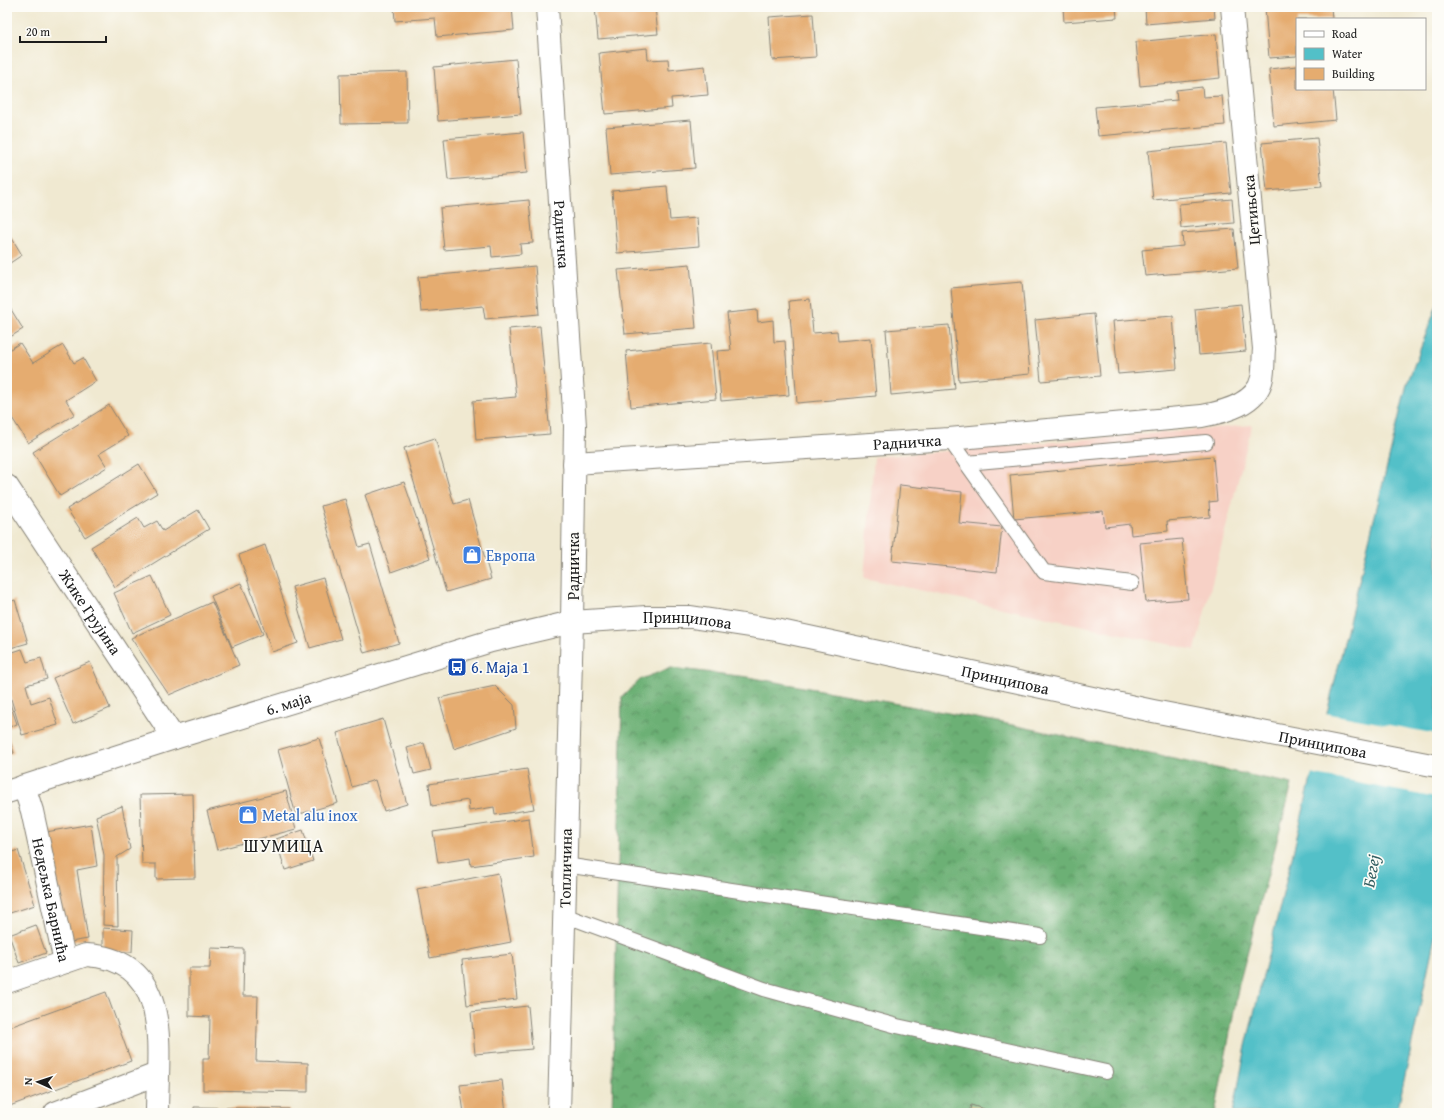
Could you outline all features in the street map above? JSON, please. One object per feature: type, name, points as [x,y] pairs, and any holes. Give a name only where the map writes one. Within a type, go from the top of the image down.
[{"type":"street","name":"Радничка","points":[[547,7],[574,426],[572,622]]},
{"type":"street","name":"Цетињска","points":[[1232,7],[1264,349],[1262,379],[1254,392],[1239,405]]},
{"type":"street","name":"Радничка","points":[[574,462],[949,439],[1202,416],[1223,412],[1239,405]]},
{"type":"street","name":"Жике Грујина","points":[[7,486],[174,738]]},
{"type":"street","name":"Принципова","points":[[572,622],[646,616],[691,617],[776,630],[1153,711],[1437,766]]},
{"type":"street","name":"6. маја","points":[[15,789],[174,738],[491,641],[572,622]]},
{"type":"street","name":"Топличина","points":[[559,1113],[572,622]]},
{"type":"street","name":"Недељка Барнића","points":[[15,789],[32,811],[65,962],[86,956],[98,956],[115,961],[133,972],[145,984],[153,1001],[158,1030],[157,1113]]},
{"type":"street","points":[[7,982],[65,962]]},
{"type":"street","points":[[55,1113],[157,1074]]},
{"type":"lane","points":[[949,439],[1044,572],[1132,583]]},
{"type":"lane","points":[[966,463],[1206,442]]},
{"type":"lane","points":[[565,865],[1040,936]]},
{"type":"lane","points":[[564,915],[764,989],[897,1026],[1106,1072]]},
{"type":"shaded area","points":[[1252,425],[1195,650],[864,578],[874,457]]},
{"type":"green space","points":[[671,668],[748,677],[998,722],[1292,784],[1239,984],[1215,1113],[612,1113],[622,697],[641,679]]},
{"type":"water","name":"Бегеј","points":[[1437,305],[1437,927],[1397,1113],[1233,1113],[1246,1046],[1407,384]]},
{"type":"pier","points":[[1325,713],[1437,734],[1437,798],[1310,774]]},
{"type":"building","points":[[394,7],[512,7],[514,30],[437,37],[435,18],[395,21]]},
{"type":"building","points":[[595,7],[655,7],[658,34],[598,39]]},
{"type":"building","points":[[1063,7],[1116,7],[1117,18],[1064,22]]},
{"type":"building","points":[[1145,7],[1214,7],[1215,18],[1146,24]]},
{"type":"building","points":[[1265,7],[1331,7],[1332,18],[1296,18],[1296,56],[1269,58]]},
{"type":"building","points":[[813,14],[816,57],[772,60],[769,17]]},
{"type":"building","points":[[1216,34],[1220,78],[1140,86],[1136,42]]},
{"type":"building","points":[[647,48],[648,60],[668,59],[669,70],[705,66],[708,95],[671,98],[672,108],[605,114],[599,53]]},
{"type":"building","points":[[516,59],[521,114],[438,121],[434,67]]},
{"type":"building","points":[[1296,66],[1296,90],[1333,90],[1336,120],[1274,126],[1269,69]]},
{"type":"building","points":[[407,72],[408,123],[341,124],[340,74]]},
{"type":"building","points":[[1202,87],[1203,97],[1222,96],[1225,125],[1098,136],[1095,107],[1177,100],[1176,90]]},
{"type":"building","points":[[691,120],[695,168],[610,175],[606,127]]},
{"type":"building","points":[[523,132],[527,173],[448,180],[444,139]]},
{"type":"building","points":[[1317,138],[1322,186],[1267,191],[1262,143]]},
{"type":"building","points":[[1226,143],[1231,193],[1153,200],[1148,151]]},
{"type":"building","points":[[667,186],[670,220],[697,218],[699,246],[617,253],[612,191]]},
{"type":"building","points":[[1232,199],[1234,223],[1181,228],[1179,204]]},
{"type":"building","points":[[529,200],[533,243],[520,244],[521,254],[492,257],[491,246],[444,250],[440,208]]},
{"type":"building","points":[[1234,229],[1238,268],[1145,276],[1142,250],[1183,246],[1182,233]]},
{"type":"building","points":[[7,230],[22,255],[7,265]]},
{"type":"building","points":[[690,264],[696,328],[625,334],[618,270]]},
{"type":"building","points":[[535,266],[539,314],[485,319],[483,306],[421,312],[418,277]]},
{"type":"building","points":[[1022,282],[1030,374],[959,381],[951,288]]},
{"type":"building","points":[[810,299],[813,333],[837,331],[838,341],[871,338],[876,396],[797,403],[789,301]]},
{"type":"building","points":[[7,303],[23,329],[7,339]]},
{"type":"building","points":[[1241,304],[1246,351],[1199,355],[1195,309]]},
{"type":"building","points":[[757,310],[758,322],[773,320],[774,342],[785,341],[789,395],[721,401],[717,351],[731,350],[727,313]]},
{"type":"building","points":[[1094,314],[1100,376],[1041,381],[1035,320]]},
{"type":"building","points":[[1173,316],[1177,369],[1118,374],[1113,321]]},
{"type":"building","points":[[949,325],[955,389],[891,395],[886,330]]},
{"type":"building","points":[[540,326],[550,434],[476,440],[473,401],[516,397],[509,329]]},
{"type":"building","points":[[20,343],[33,363],[63,345],[74,363],[83,358],[96,381],[66,400],[75,414],[28,443],[7,410],[7,351]]},
{"type":"building","points":[[711,343],[716,399],[631,407],[626,351]]},
{"type":"building","points":[[109,405],[128,436],[99,454],[107,467],[60,496],[33,452]]},
{"type":"building","points":[[435,438],[454,504],[468,500],[491,579],[446,592],[404,448]]},
{"type":"building","points":[[1213,456],[1217,501],[1209,502],[1210,517],[1167,521],[1168,531],[1131,535],[1130,524],[1105,527],[1103,511],[1014,519],[1010,475]]},
{"type":"building","points":[[139,464],[157,493],[85,537],[67,509]]},
{"type":"building","points":[[404,482],[430,558],[391,572],[365,495]]},
{"type":"building","points":[[900,485],[962,492],[959,523],[1002,527],[997,572],[892,561]]},
{"type":"building","points":[[345,499],[359,547],[370,544],[399,643],[364,653],[321,506]]},
{"type":"building","points":[[198,510],[209,529],[115,587],[91,547],[138,518],[144,528],[157,521],[163,531]]},
{"type":"building","points":[[1182,539],[1188,599],[1146,602],[1140,543]]},
{"type":"building","points":[[265,545],[298,643],[272,652],[239,555]]},
{"type":"building","points":[[152,576],[170,615],[132,633],[114,593]]},
{"type":"building","points":[[323,578],[341,639],[310,648],[292,587]]},
{"type":"building","points":[[241,583],[263,634],[232,647],[211,596]]},
{"type":"building","points":[[15,600],[28,643],[7,649],[7,603]]},
{"type":"building","points":[[212,602],[239,665],[169,695],[131,638]]},
{"type":"building","points":[[22,649],[27,662],[41,658],[47,679],[26,685],[31,703],[49,697],[58,725],[22,735],[7,686],[7,654]]},
{"type":"building","points":[[90,662],[110,708],[73,724],[53,678]]},
{"type":"building","points":[[495,686],[514,705],[516,728],[454,749],[439,698]]},
{"type":"building","points":[[7,695],[17,724],[7,728]]},
{"type":"building","points":[[383,719],[407,804],[384,811],[375,780],[352,787],[337,733]]},
{"type":"building","points":[[7,733],[14,753],[7,755]]},
{"type":"building","points":[[319,738],[338,803],[296,815],[278,750]]},
{"type":"building","points":[[424,743],[431,770],[414,774],[407,748]]},
{"type":"building","points":[[527,769],[534,809],[495,815],[494,807],[469,811],[468,800],[432,806],[429,784]]},
{"type":"building","points":[[286,791],[296,829],[217,850],[207,811]]},
{"type":"building","points":[[193,794],[195,878],[156,879],[156,864],[142,864],[140,795]]},
{"type":"building","points":[[122,806],[130,849],[117,857],[118,926],[103,925],[104,855],[96,816]]},
{"type":"building","points":[[529,818],[534,857],[471,866],[470,858],[438,863],[433,832]]},
{"type":"building","points":[[91,824],[97,866],[77,870],[88,939],[64,943],[46,832]]},
{"type":"building","points":[[303,830],[313,861],[285,870],[276,839]]},
{"type":"building","points":[[18,850],[35,905],[7,914],[7,854]]},
{"type":"building","points":[[498,873],[511,942],[430,958],[417,889]]},
{"type":"building","points":[[36,925],[46,953],[19,963],[9,935]]},
{"type":"building","points":[[103,928],[133,930],[132,952],[103,951]]},
{"type":"building","points":[[211,948],[244,949],[243,996],[258,996],[256,1061],[308,1063],[308,1092],[203,1090],[203,1059],[209,1059],[210,1017],[189,1016],[189,968],[210,968]]},
{"type":"building","points":[[512,954],[517,999],[467,1005],[462,960]]},
{"type":"building","points":[[106,992],[131,1061],[7,1107],[7,1028]]},
{"type":"building","points":[[528,1006],[532,1049],[475,1054],[471,1012]]},
{"type":"building","points":[[502,1080],[506,1113],[464,1113],[460,1085]]},
{"type":"building","points":[[971,1105],[997,1113],[969,1113]]},
{"type":"building","points":[[194,1107],[289,1109],[289,1113],[194,1113]]},
{"type":"place","name":"Европа","points":[[472,555]]},
{"type":"place","name":"6. Маја 1","points":[[457,667]]},
{"type":"place","name":"Metal alu inox","points":[[248,815]]},
{"type":"district","name":"ШУМИЦА","points":[[284,846]]}]
